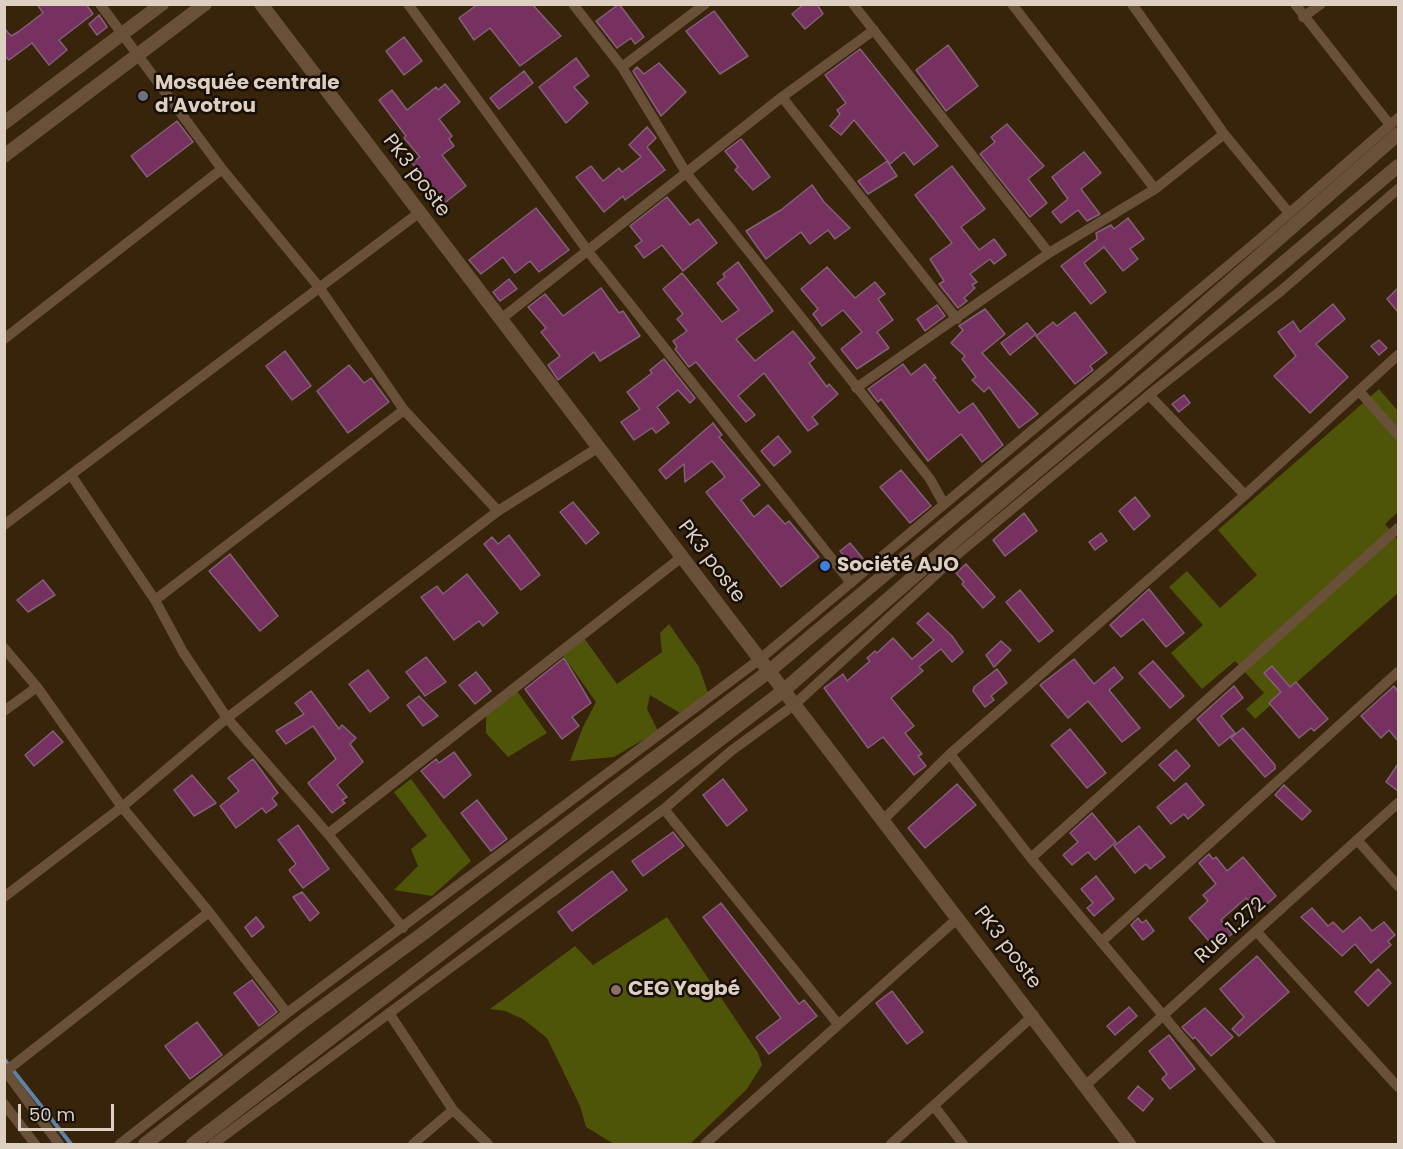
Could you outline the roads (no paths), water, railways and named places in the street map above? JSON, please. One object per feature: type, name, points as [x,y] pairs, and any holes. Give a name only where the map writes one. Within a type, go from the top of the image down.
[{"type":"street","points":[[100,4],[222,169],[319,287],[404,410],[498,511]]},
{"type":"street","points":[[4,123],[162,4]]},
{"type":"street","points":[[4,156],[205,4]]},
{"type":"street","name":"PK3 poste","points":[[261,4],[683,556],[768,672],[1034,1015],[1130,1144]]},
{"type":"street","points":[[408,4],[587,250],[620,288],[851,583]]},
{"type":"street","points":[[573,4],[622,67],[687,174],[930,479],[944,504]]},
{"type":"street","points":[[622,67],[705,4]]},
{"type":"street","points":[[853,4],[1049,253]]},
{"type":"street","points":[[1012,4],[1155,189]]},
{"type":"street","points":[[1132,4],[1224,134],[1289,213]]},
{"type":"street","points":[[1295,4],[1303,17],[1396,126]]},
{"type":"street","points":[[1303,17],[1321,4]]},
{"type":"street","points":[[501,319],[782,98],[874,30]]},
{"type":"street","points":[[782,98],[957,319]]},
{"type":"street","points":[[120,1144],[287,1013],[760,659],[1289,213],[1396,126]]},
{"type":"street","points":[[145,1144],[306,1019],[421,935],[768,672],[1119,379],[1396,126]]},
{"type":"street","points":[[856,388],[1049,253],[1155,189],[1224,134]]},
{"type":"street","points":[[193,1144],[783,691],[959,537],[1398,166]]},
{"type":"street","points":[[4,339],[222,169]]},
{"type":"street","points":[[213,1144],[664,809],[731,751],[794,705],[958,554],[1149,395],[1282,290],[1398,189]]},
{"type":"street","points":[[4,525],[420,212]]},
{"type":"street","points":[[884,819],[950,754],[1245,495],[1398,355]]},
{"type":"street","points":[[1359,391],[1398,435]]},
{"type":"street","points":[[1149,395],[1245,495]]},
{"type":"street","points":[[155,600],[404,410]]},
{"type":"street","points":[[4,897],[122,807],[227,718],[498,511],[599,447]]},
{"type":"street","points":[[70,475],[155,600],[183,652],[227,718],[327,834],[403,928]]},
{"type":"street","points":[[1031,858],[1398,528]]},
{"type":"street","points":[[327,834],[683,556]]},
{"type":"street","points":[[4,648],[37,687],[122,807],[209,912],[287,1013]]},
{"type":"street","points":[[1101,942],[1398,672]]},
{"type":"street","points":[[4,711],[37,687]]},
{"type":"street","points":[[950,754],[1031,858],[1271,1144]]},
{"type":"street","name":"Rue 1.272","points":[[1086,1085],[1398,803]]},
{"type":"street","points":[[664,809],[838,1024]]},
{"type":"street","points":[[1358,841],[1398,886]]},
{"type":"street","points":[[59,1144],[5,1070],[209,912]]},
{"type":"street","points":[[705,1144],[959,917]]},
{"type":"street","points":[[1257,932],[1398,1087]]},
{"type":"street","points":[[389,1013],[453,1110],[488,1144]]},
{"type":"street","points":[[891,1144],[1034,1015]]},
{"type":"street","points":[[4,1104],[35,1144]]},
{"type":"street","points":[[934,1106],[963,1144]]},
{"type":"street","points":[[413,1144],[453,1110]]},
{"type":"waterway","points":[[4,1059],[71,1144]]},
{"type":"place","name":"Mosquée centrale d'Avotrou","points":[[143,96]]},
{"type":"place","name":"Société AJO","points":[[825,566]]},
{"type":"place","name":"CEG Yagbé","points":[[616,990]]}]
